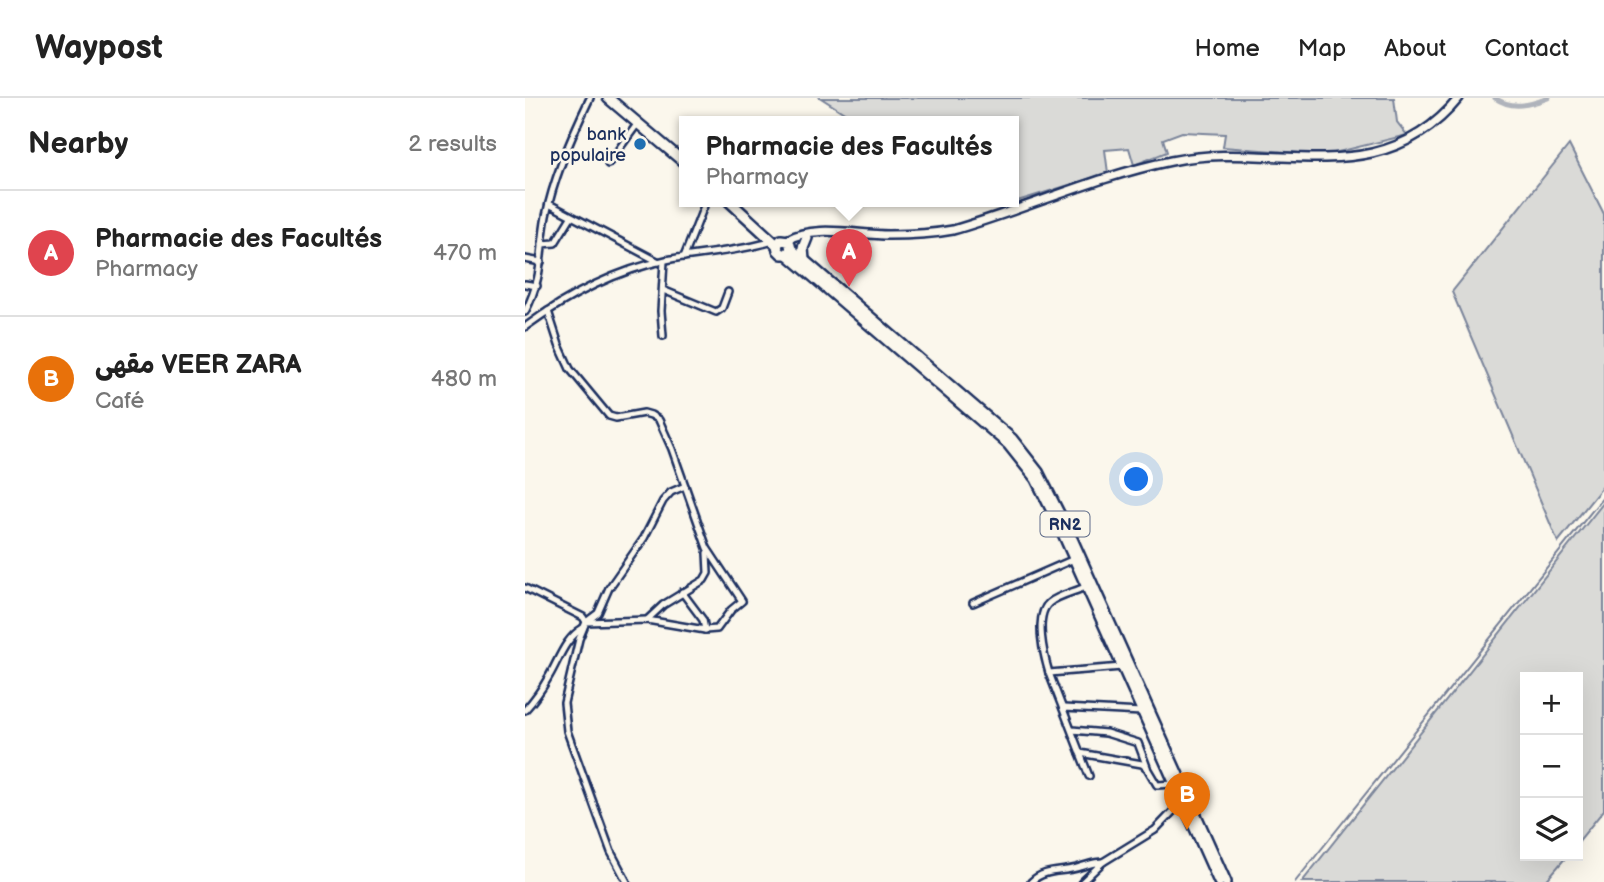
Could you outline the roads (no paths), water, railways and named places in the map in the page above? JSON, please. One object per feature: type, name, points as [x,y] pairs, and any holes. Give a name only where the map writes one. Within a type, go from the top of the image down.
[{"type":"highway","points":[[608,98],[679,159]]},
{"type":"highway","name":"RN2","points":[[736,207],[764,232],[803,260],[1007,435],[1033,464],[1067,529],[1226,882]]},
{"type":"highway","points":[[803,260],[803,248],[807,238]]},
{"type":"highway","name":"RN2","points":[[784,245],[1008,444],[1035,479],[1074,559],[1219,882]]},
{"type":"street","points":[[525,312],[537,286],[549,204],[590,98]]},
{"type":"street","points":[[784,245],[803,232],[888,235],[953,230],[1157,164],[1198,156],[1319,159],[1367,154],[1406,142],[1439,120],[1459,98]]},
{"type":"street","points":[[608,164],[638,123]]},
{"type":"street","points":[[549,204],[662,261]]},
{"type":"street","points":[[684,257],[704,207]]},
{"type":"street","points":[[542,244],[555,243],[571,217]]},
{"type":"street","points":[[525,327],[580,291],[662,261],[743,248],[784,245],[817,232]]},
{"type":"street","points":[[525,259],[541,262]]},
{"type":"street","points":[[662,261],[663,335]]},
{"type":"street","points":[[525,284],[537,286]]},
{"type":"street","points":[[663,290],[716,312],[722,308],[728,292]]},
{"type":"street","points":[[548,310],[559,345],[571,369],[609,416],[617,418],[644,413],[659,420],[707,548],[742,601],[731,610],[717,629],[705,630],[647,620],[585,624]]},
{"type":"street","points":[[525,710],[549,677],[575,633],[597,612],[609,588],[645,538],[663,501],[671,492],[685,486]]},
{"type":"street","points":[[647,620],[663,605],[706,577],[707,548]]},
{"type":"street","points":[[972,603],[1074,559]]},
{"type":"street","points":[[1085,587],[1052,601],[1046,608],[1041,633],[1049,673],[1089,776]]},
{"type":"street","points":[[525,588],[583,617],[585,624],[564,703],[567,731],[611,852],[627,882]]},
{"type":"street","points":[[682,592],[703,620],[705,630]]},
{"type":"street","points":[[1049,673],[1122,667]]},
{"type":"street","points":[[1063,708],[1142,712]]},
{"type":"street","points":[[1072,730],[1107,733],[1138,743],[1147,768],[1157,785],[1175,785]]},
{"type":"street","points":[[1080,753],[1147,768]]},
{"type":"street","points":[[1083,882],[1103,862],[1155,830],[1183,802]]},
{"type":"street","points":[[1031,882],[1054,870],[1103,862]]},
{"type":"waterway","points":[[1495,98],[1514,105],[1535,103],[1548,98]]},
{"type":"waterway","points":[[1295,882],[1604,496]]},
{"type":"place","name":"bank populaire","points":[[640,144]]},
{"type":"place","name":"Pharmacie des Facultés","points":[[849,287]]},
{"type":"place","name":"مقهى VEER ZARA","points":[[1187,830]]}]
